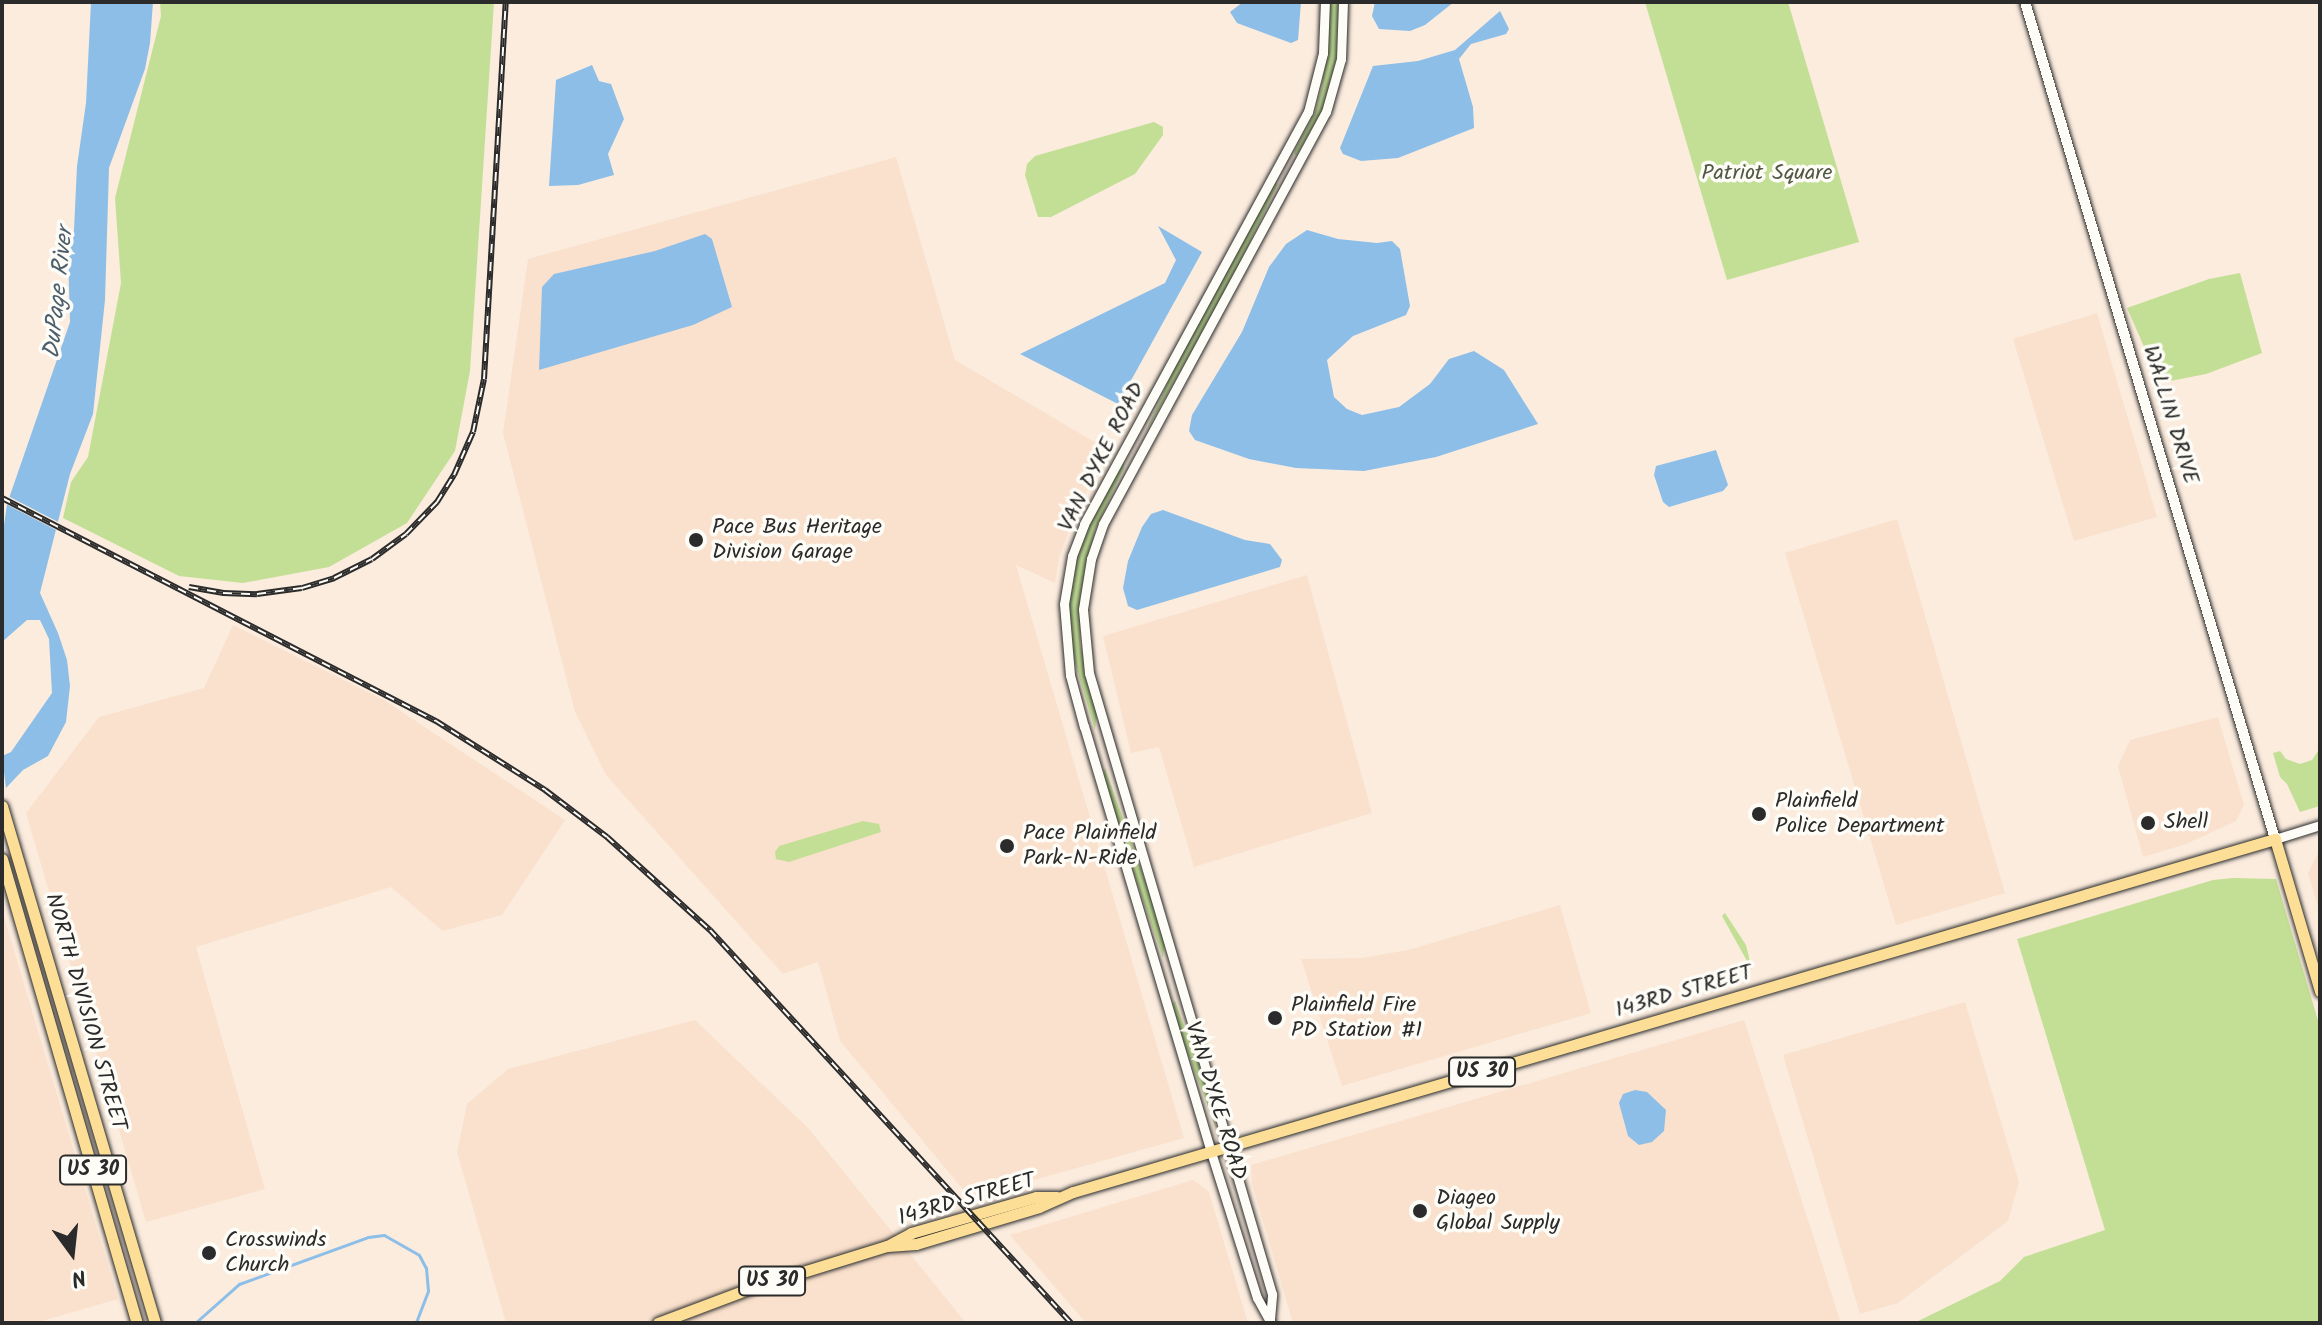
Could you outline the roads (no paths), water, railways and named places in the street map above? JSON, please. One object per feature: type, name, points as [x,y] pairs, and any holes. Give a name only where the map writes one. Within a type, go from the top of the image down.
[{"type":"main road","name":"WALLIN DRIVE","points":[[2025,2],[2275,839]]},
{"type":"main road","name":"NORTH DIVISION STREET","points":[[2,806],[155,1323]]},
{"type":"main road","name":"143RD STREET","points":[[658,1323],[751,1288],[887,1246],[911,1233],[1023,1201],[1059,1197],[2275,839]]},
{"type":"main road","points":[[2275,839],[2320,991]]},
{"type":"main road","name":"NORTH DIVISION STREET","points":[[2,859],[137,1323]]},
{"type":"main road","points":[[114,1244],[131,1239]]},
{"type":"street","name":"VAN DYKE ROAD","points":[[1271,1321],[1257,1298],[1211,1152],[1070,675],[1064,604],[1072,556],[1084,524],[1308,112],[1323,53],[1325,2]]},
{"type":"street","name":"VAN DYKE ROAD","points":[[1271,1321],[1272,1294],[1089,673],[1083,609],[1091,559],[1103,524],[1326,112],[1341,59],[1343,2]]},
{"type":"street","name":"143RD STREET","points":[[2275,839],[2320,825]]},
{"type":"water","points":[[91,2],[153,2],[150,43],[145,69],[109,168],[105,300],[93,414],[70,474],[40,593],[67,660],[70,686],[66,722],[48,756],[23,770],[6,788],[2,756],[11,752],[52,693],[49,639],[40,620],[27,620],[2,642],[2,540],[7,504],[70,322],[68,253],[74,230],[77,166],[86,103]]},
{"type":"water","points":[[1243,2],[1301,2],[1298,40],[1291,43],[1237,23],[1230,12]]},
{"type":"water","points":[[1375,2],[1454,2],[1425,25],[1410,31],[1379,29],[1372,16]]},
{"type":"water","points":[[1500,11],[1509,29],[1506,34],[1471,44],[1459,59],[1473,107],[1474,128],[1398,158],[1361,161],[1343,154],[1340,148],[1373,66],[1418,61],[1455,50]]},
{"type":"water","points":[[592,65],[599,81],[611,84],[624,119],[608,154],[614,175],[578,185],[549,186],[556,80]]},
{"type":"water","points":[[1158,226],[1202,252],[1118,404],[1020,354],[1165,283],[1176,260]]},
{"type":"water","points":[[1307,230],[1338,239],[1377,243],[1392,241],[1400,249],[1410,306],[1406,315],[1353,336],[1327,360],[1334,397],[1347,409],[1362,415],[1399,407],[1430,384],[1449,359],[1474,351],[1504,370],[1538,424],[1436,457],[1364,471],[1296,468],[1249,459],[1195,440],[1189,431],[1192,415],[1242,332],[1269,267],[1286,244]]},
{"type":"water","points":[[705,234],[712,239],[732,307],[693,325],[539,370],[542,287],[554,274],[655,251]]},
{"type":"water","points":[[1716,450],[1728,485],[1723,491],[1669,507],[1663,502],[1654,475],[1656,466]]},
{"type":"water","points":[[1163,510],[1245,540],[1270,544],[1282,560],[1280,567],[1137,610],[1128,606],[1123,588],[1128,561],[1142,527],[1151,514]]},
{"type":"water","points":[[1635,1090],[1647,1092],[1666,1110],[1664,1131],[1652,1142],[1639,1145],[1628,1136],[1619,1103],[1623,1094]]},
{"type":"waterway","points":[[195,1323],[239,1284],[368,1237],[384,1235],[419,1255],[426,1268],[428,1291],[416,1323]]},
{"type":"railway","points":[[189,587],[223,593],[257,594],[302,588],[334,578],[372,559],[406,534],[437,502],[454,475],[473,432],[484,379],[506,2]]},
{"type":"railway","points":[[2,498],[436,721],[545,790],[607,837],[710,930],[1071,1323]]},
{"type":"place","name":"Pace Bus Heritage Division Garage","points":[[696,540]]},
{"type":"place","name":"Plainfield Police Department","points":[[1759,814]]},
{"type":"place","name":"Shell","points":[[2148,823]]},
{"type":"place","name":"Pace Plainfield Park-N-Ride","points":[[1007,846]]},
{"type":"place","name":"Plainfield Fire PD Station #1","points":[[1275,1018]]},
{"type":"place","name":"Diageo Global Supply","points":[[1420,1211]]},
{"type":"place","name":"Crosswinds Church","points":[[209,1253]]},
{"type":"park label","name":"Patriot Square","points":[[1767,174]]},
{"type":"water label","name":"DuPage River","points":[[59,293]]}]
